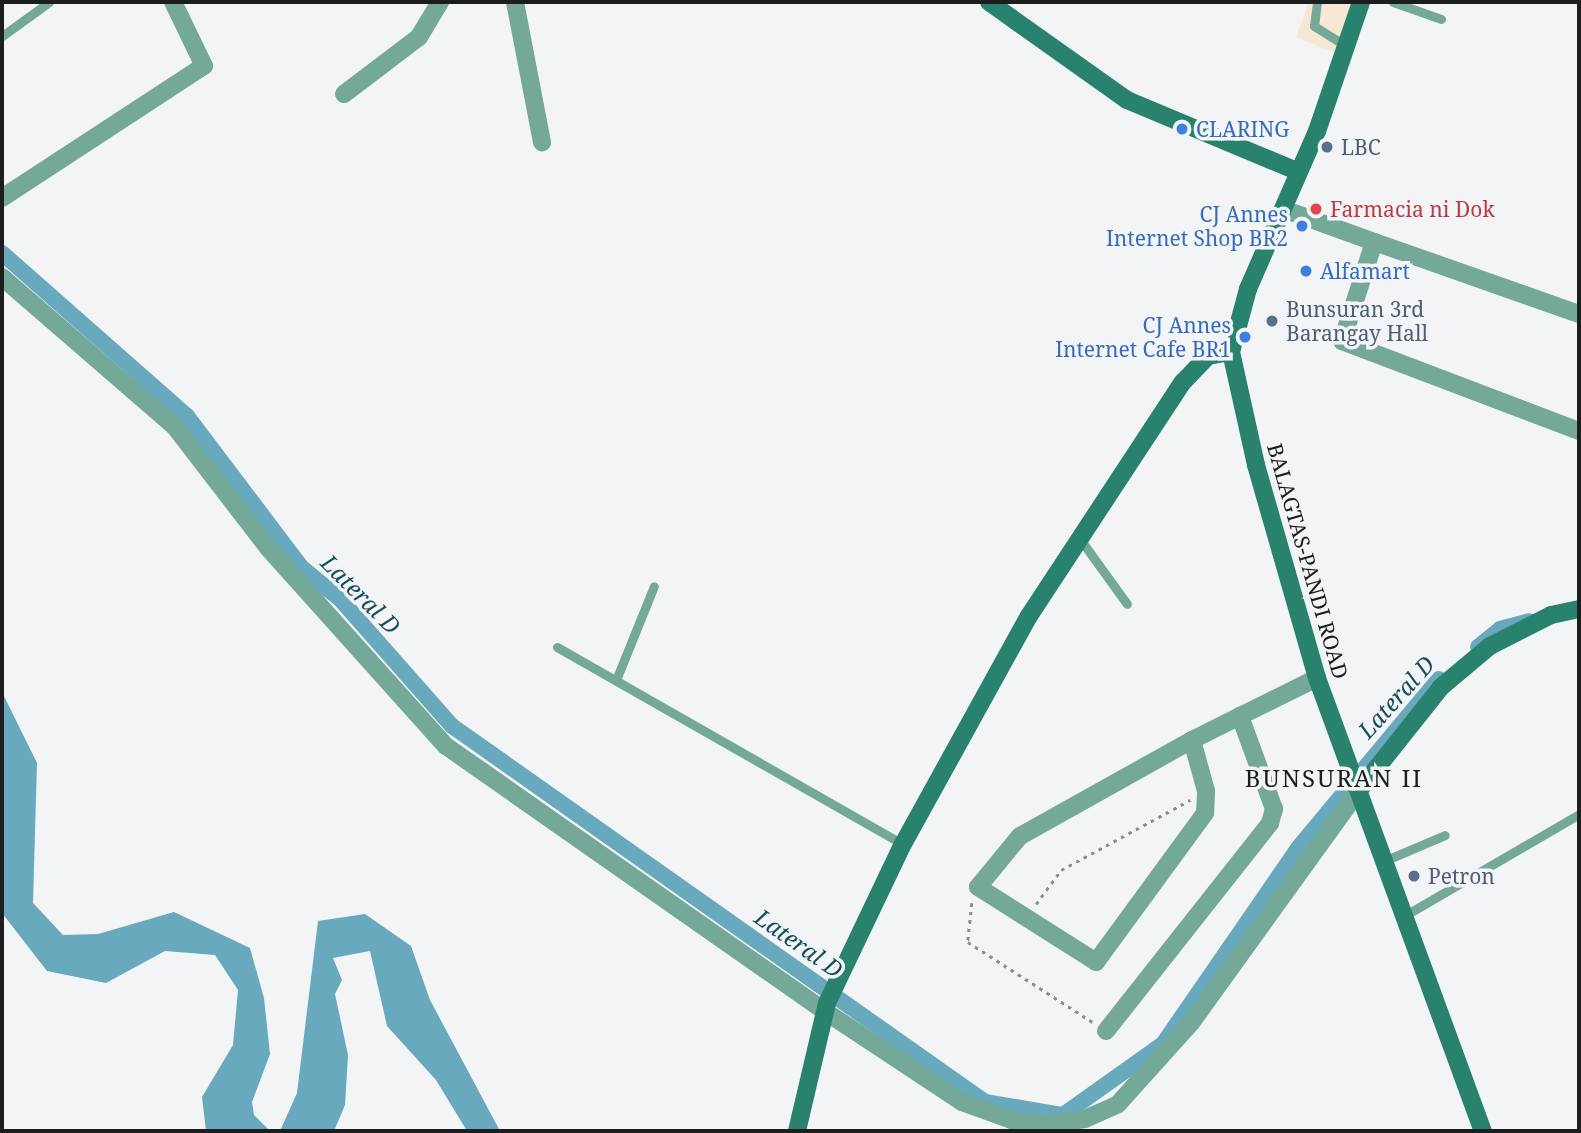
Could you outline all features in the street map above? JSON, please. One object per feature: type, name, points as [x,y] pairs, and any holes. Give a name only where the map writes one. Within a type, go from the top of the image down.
[{"type":"street","points":[[2,198],[204,66],[173,2]]},
{"type":"street","points":[[344,94],[419,37],[440,2]]},
{"type":"street","points":[[515,2],[542,142]]},
{"type":"street","points":[[989,2],[1127,100],[1299,172]]},
{"type":"street","name":"BALAGTAS-PANDI ROAD","points":[[1361,2],[1347,47],[1299,172],[1248,289],[1231,352],[1256,465],[1317,678],[1357,780],[1403,917],[1483,1131]]},
{"type":"street","points":[[1283,209],[1579,314]]},
{"type":"street","points":[[1374,242],[1342,341],[1579,431]]},
{"type":"street","points":[[2,277],[175,427],[269,549],[446,746],[829,1001],[962,1102],[1012,1120],[1047,1125],[1085,1119],[1118,1104],[1149,1074],[1357,780],[1418,713],[1480,654],[1550,615],[1579,609]]},
{"type":"street","points":[[797,1131],[829,1001],[903,844],[1029,616],[1183,382],[1208,356],[1231,352]]},
{"type":"street","points":[[1192,740],[1206,791],[1205,813],[1096,962],[1028,916],[978,887],[1020,836],[1192,740],[1317,678]]},
{"type":"street","points":[[1106,1031],[1270,823],[1274,809],[1240,716]]},
{"type":"lane","points":[[2,36],[49,2]]},
{"type":"lane","points":[[1317,2],[1314,26],[1347,47]]},
{"type":"lane","points":[[1393,2],[1441,19]]},
{"type":"lane","points":[[1080,538],[1127,604]]},
{"type":"lane","points":[[616,680],[654,586]]},
{"type":"lane","points":[[557,647],[903,844]]},
{"type":"lane","points":[[1403,917],[1579,814]]},
{"type":"lane","points":[[1384,861],[1445,835]]},
{"type":"path","points":[[1028,916],[1061,870],[1206,791]]},
{"type":"path","points":[[978,887],[968,917],[968,942],[1106,1031]]},
{"type":"shaded area","points":[[1309,2],[1355,2],[1337,54],[1296,37]]},
{"type":"water","points":[[2,692],[37,763],[33,903],[63,935],[98,934],[174,912],[250,948],[264,998],[270,1054],[252,1102],[254,1115],[270,1131],[206,1131],[202,1097],[233,1045],[238,990],[215,955],[165,951],[106,983],[47,971],[2,913]]},
{"type":"water","points":[[365,914],[411,946],[430,1000],[500,1131],[467,1131],[436,1080],[387,1026],[370,951],[333,958],[342,980],[335,994],[348,1055],[345,1105],[334,1131],[280,1131],[297,1093],[318,921]]},
{"type":"waterway","name":"Lateral D","points":[[2,253],[187,416],[301,567],[340,599],[452,726],[985,1102],[1063,1115],[1163,1044],[1298,848],[1439,679]]},
{"type":"waterway","name":"Lateral D","points":[[1478,647],[1500,629],[1529,621]]},
{"type":"place","name":"CLARING","points":[[1182,129]]},
{"type":"place","name":"LBC","points":[[1327,147]]},
{"type":"place","name":"Farmacia ni Dok","points":[[1316,209]]},
{"type":"place","name":"CJ Annes Internet Shop BR2","points":[[1302,226]]},
{"type":"place","name":"Alfamart","points":[[1306,271]]},
{"type":"place","name":"Bunsuran 3rd Barangay Hall","points":[[1272,321]]},
{"type":"place","name":"CJ Annes Internet Cafe BR1","points":[[1245,337]]},
{"type":"place","name":"Petron","points":[[1414,876]]},
{"type":"district","name":"BUNSURAN II","points":[[1334,778]]}]
